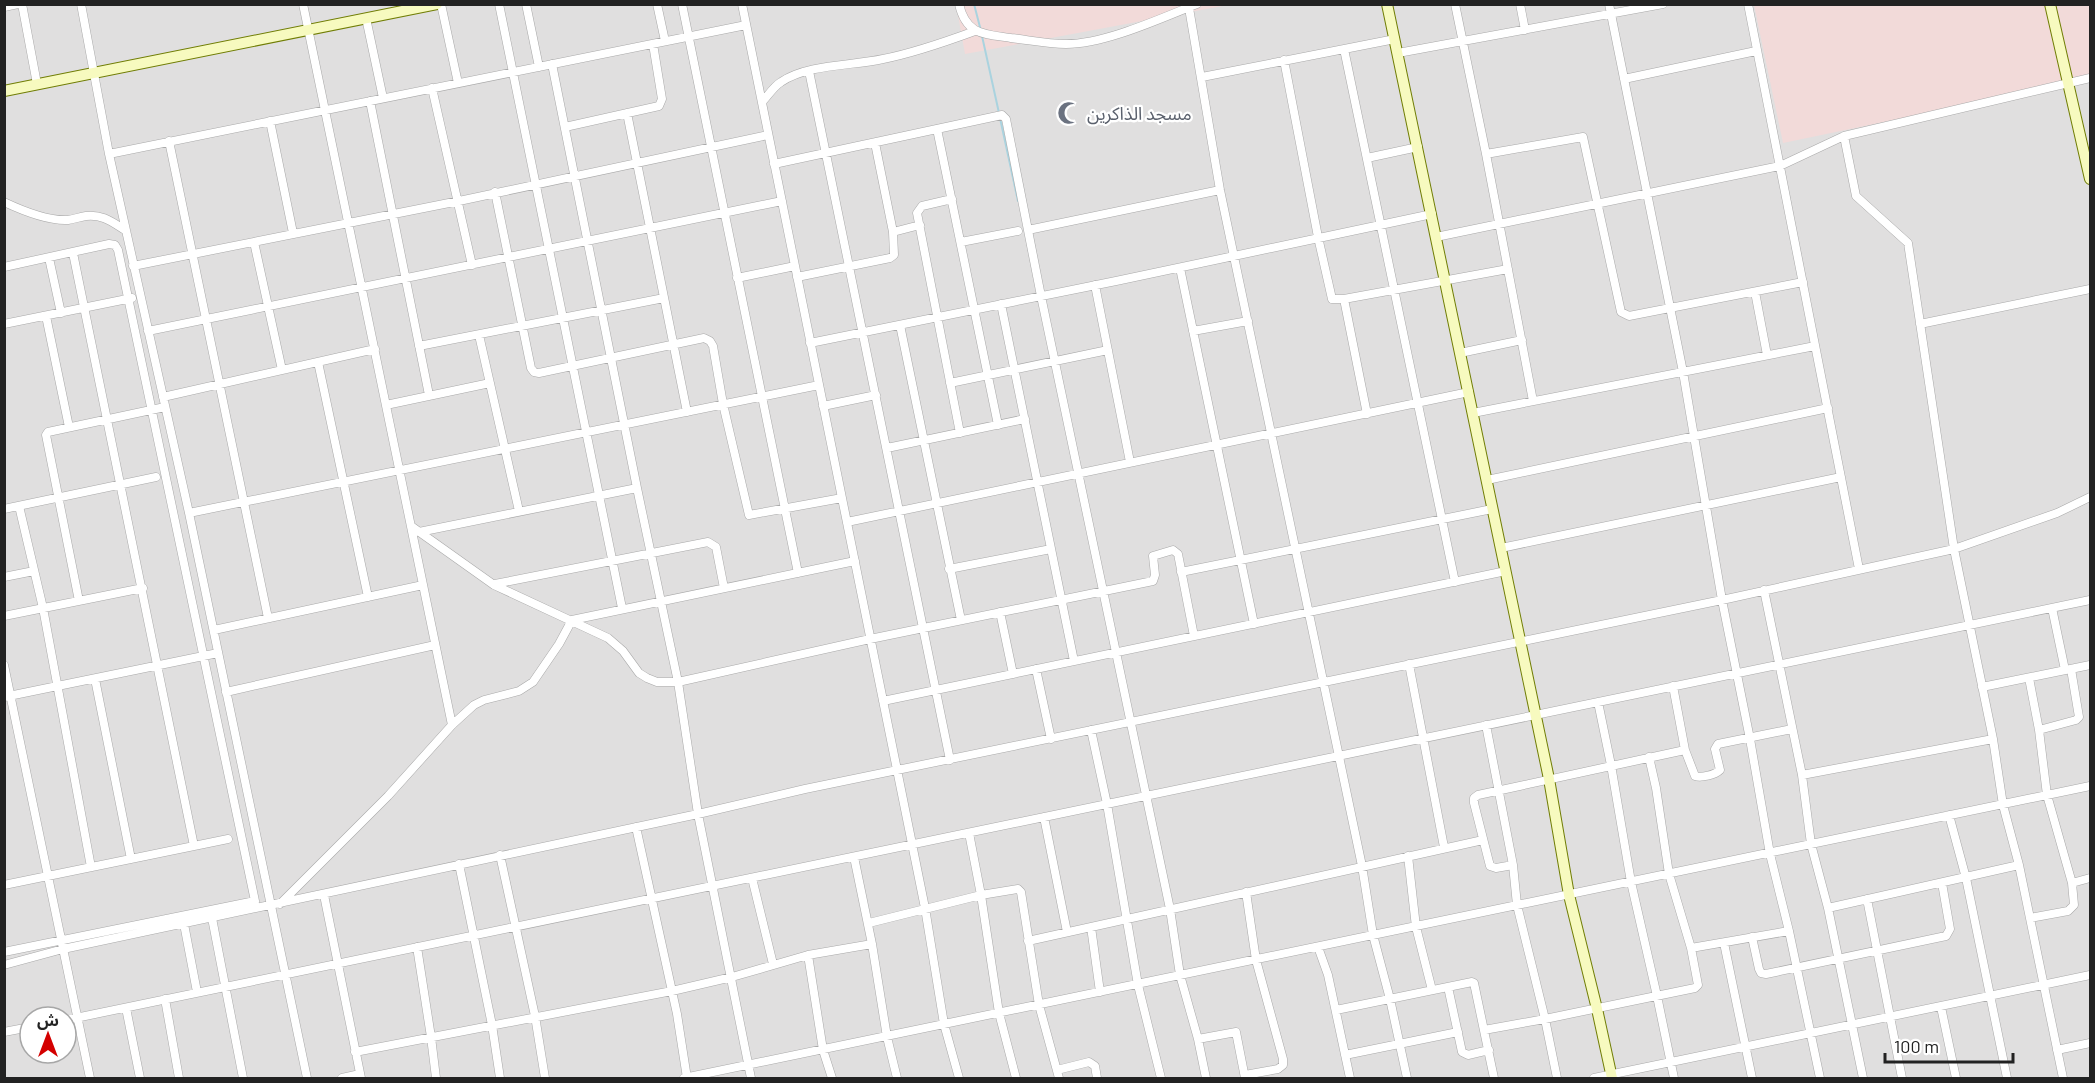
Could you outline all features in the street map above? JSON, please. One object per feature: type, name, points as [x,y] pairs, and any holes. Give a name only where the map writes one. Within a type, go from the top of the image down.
[{"type":"street","points":[[4,7],[20,4],[37,84]]},
{"type":"street","points":[[81,4],[93,75],[133,267],[189,513],[226,692],[276,905],[286,974],[307,1078]]},
{"type":"street","points":[[303,4],[452,725]]},
{"type":"street","points":[[4,91],[439,4],[458,84]]},
{"type":"street","points":[[499,4],[622,608]]},
{"type":"street","points":[[526,4],[539,67]]},
{"type":"street","points":[[657,4],[665,41]]},
{"type":"street","points":[[682,4],[798,573]]},
{"type":"street","points":[[742,4],[925,908],[944,1024],[959,1078]]},
{"type":"street","points":[[958,4],[962,18],[975,31],[990,35],[1067,44],[1101,39],[1193,6],[1220,190],[1362,866],[1372,936],[1390,999],[1407,1078]]},
{"type":"street","points":[[1387,4],[1536,715],[1569,895],[1611,1077]]},
{"type":"street","points":[[1455,4],[1533,401]]},
{"type":"street","points":[[1520,4],[1525,30]]},
{"type":"street","points":[[1609,4],[1683,372],[1722,600],[1770,854],[1820,1078]]},
{"type":"street","points":[[1398,53],[1663,4]]},
{"type":"street","points":[[1748,4],[1859,569]]},
{"type":"street","points":[[2050,4],[2091,179]]},
{"type":"street","points":[[366,18],[383,98]]},
{"type":"street","points":[[109,154],[746,25]]},
{"type":"street","points":[[762,102],[779,83],[796,75],[883,59],[975,31]]},
{"type":"street","points":[[1202,77],[1395,39]]},
{"type":"street","points":[[565,126],[659,106],[661,103],[653,44]]},
{"type":"street","points":[[1344,49],[1455,582]]},
{"type":"street","points":[[1624,79],[1756,51]]},
{"type":"street","points":[[1284,60],[1330,296],[1335,300],[1344,299],[1508,269]]},
{"type":"street","points":[[552,64],[637,488],[662,600],[678,682],[698,814],[751,1078]]},
{"type":"street","points":[[808,72],[951,760]]},
{"type":"street","points":[[1436,237],[1780,166],[1844,136],[2091,78]]},
{"type":"street","points":[[432,88],[472,265]]},
{"type":"street","points":[[370,100],[429,395]]},
{"type":"street","points":[[627,113],[687,411]]},
{"type":"street","points":[[774,164],[1002,115],[1004,117],[1170,909],[1180,975],[1206,1078]]},
{"type":"street","points":[[270,121],[293,233]]},
{"type":"street","points":[[937,129],[998,425]]},
{"type":"street","points":[[133,267],[768,135]]},
{"type":"street","points":[[1844,136],[1856,196],[1908,243],[1954,549],[1993,739],[2002,805],[2019,865],[2063,1078]]},
{"type":"street","points":[[1486,154],[1582,137],[1621,312],[1629,316],[1803,282]]},
{"type":"street","points":[[169,141],[268,618]]},
{"type":"street","points":[[797,277],[890,258],[894,255],[893,232],[875,143]]},
{"type":"street","points":[[1367,158],[1418,147]]},
{"type":"street","points":[[1028,230],[1220,190]]},
{"type":"street","points":[[495,192],[531,369],[534,372],[539,373],[704,338],[713,346],[747,513],[752,515],[842,498]]},
{"type":"street","points":[[952,199],[922,206],[917,213],[960,433]]},
{"type":"street","points":[[148,331],[782,201]]},
{"type":"street","points":[[4,202],[23,211],[56,219],[67,220],[96,216],[105,218],[125,230]]},
{"type":"street","points":[[810,343],[1432,214]]},
{"type":"street","points":[[893,232],[920,225]]},
{"type":"street","points":[[961,242],[1018,231]]},
{"type":"street","points":[[254,242],[282,370]]},
{"type":"street","points":[[4,267],[109,244],[114,245],[118,250],[255,901],[4,952]]},
{"type":"street","points":[[73,252],[194,846]]},
{"type":"street","points":[[49,258],[61,314]]},
{"type":"street","points":[[737,278],[795,266]]},
{"type":"street","points":[[1180,268],[1254,624]]},
{"type":"street","points":[[1095,285],[1130,462]]},
{"type":"street","points":[[1920,324],[2091,289]]},
{"type":"street","points":[[1755,292],[1767,355]]},
{"type":"street","points":[[4,324],[140,296]]},
{"type":"street","points":[[419,346],[664,298]]},
{"type":"street","points":[[1344,299],[1367,414]]},
{"type":"street","points":[[1001,304],[1074,661]]},
{"type":"street","points":[[46,316],[69,427]]},
{"type":"street","points":[[1193,331],[1248,321]]},
{"type":"street","points":[[900,325],[961,620]]},
{"type":"street","points":[[479,335],[519,511]]},
{"type":"street","points":[[1460,352],[1522,340]]},
{"type":"street","points":[[1473,414],[1815,346]]},
{"type":"street","points":[[163,397],[375,349]]},
{"type":"street","points":[[950,383],[1108,350]]},
{"type":"street","points":[[318,362],[368,597]]},
{"type":"street","points":[[386,405],[490,383]]},
{"type":"street","points":[[189,513],[819,385]]},
{"type":"street","points":[[847,522],[1469,392]]},
{"type":"street","points":[[823,406],[876,395]]},
{"type":"street","points":[[79,601],[46,435],[48,432],[69,427],[165,407]]},
{"type":"street","points":[[1487,480],[1828,408]]},
{"type":"street","points":[[887,448],[1025,419]]},
{"type":"street","points":[[4,509],[156,477]]},
{"type":"street","points":[[1501,548],[1841,477]]},
{"type":"street","points":[[419,532],[637,488]]},
{"type":"street","points":[[4,965],[63,949],[324,895],[805,789],[1722,600],[1954,549],[2057,513],[2091,497]]},
{"type":"street","points":[[19,506],[58,686],[91,867]]},
{"type":"street","points":[[1181,572],[1492,509]]},
{"type":"street","points":[[411,525],[494,585],[608,638],[623,651],[639,672],[651,681],[678,682],[1153,580],[1155,575],[1152,558],[1154,554],[1176,551],[1194,636]]},
{"type":"street","points":[[494,585],[708,542],[716,547],[724,588]]},
{"type":"street","points":[[949,569],[1051,549]]},
{"type":"street","points":[[276,905],[388,796],[452,725],[474,705],[526,687],[541,672],[572,620],[855,561]]},
{"type":"street","points":[[4,577],[34,571]]},
{"type":"street","points":[[883,701],[1506,572]]},
{"type":"street","points":[[214,630],[423,585]]},
{"type":"street","points":[[4,616],[143,588]]},
{"type":"street","points":[[1764,590],[1802,775],[1811,844],[1828,908],[1863,1078]]},
{"type":"street","points":[[78,1017],[2091,600]]},
{"type":"street","points":[[2039,730],[2076,720],[2079,717],[2052,608]]},
{"type":"street","points":[[1000,612],[1013,674]]},
{"type":"street","points":[[226,692],[435,645]]},
{"type":"street","points":[[8,697],[218,653]]},
{"type":"street","points":[[1409,664],[1444,848]]},
{"type":"street","points":[[4,665],[8,697],[75,1005]]},
{"type":"street","points":[[1983,687],[2091,665]]},
{"type":"street","points":[[1036,669],[1051,739]]},
{"type":"street","points":[[2029,678],[2039,730],[2047,795],[2072,883],[2074,905],[2068,911],[2030,918]]},
{"type":"street","points":[[95,679],[131,859]]},
{"type":"street","points":[[1673,686],[1685,750],[1692,773],[1699,777],[1720,770],[1715,749],[1718,744],[1792,729]]},
{"type":"street","points":[[1598,702],[1631,882],[1674,1078]]},
{"type":"street","points":[[1486,725],[1513,865],[1517,905],[1557,1078]]},
{"type":"street","points":[[1091,730],[1107,804],[1138,985],[1161,1078]]},
{"type":"street","points":[[1802,775],[1993,739]]},
{"type":"street","points":[[1513,865],[1496,868],[1490,866],[1474,803],[1474,798],[1478,795],[1685,750]]},
{"type":"street","points":[[1484,1030],[1597,1009],[1695,988],[1698,985],[1691,948],[1669,874],[1649,757]]},
{"type":"street","points":[[636,826],[672,991],[686,1078],[2091,786]]},
{"type":"street","points":[[1949,815],[1966,878],[2007,1078]]},
{"type":"street","points":[[1044,817],[1067,932]]},
{"type":"street","points":[[969,833],[999,1013],[1016,1078]]},
{"type":"street","points":[[4,885],[228,839]]},
{"type":"street","points":[[1028,941],[1483,840]]},
{"type":"street","points":[[500,855],[535,1016],[545,1078]]},
{"type":"street","points":[[1408,856],[1416,927],[1432,990]]},
{"type":"street","points":[[854,857],[873,944],[886,1037],[897,1078]]},
{"type":"street","points":[[459,864],[492,1025],[500,1078]]},
{"type":"street","points":[[1828,908],[2019,865]]},
{"type":"street","points":[[752,878],[773,964]]},
{"type":"street","points":[[2072,883],[2091,878]]},
{"type":"street","points":[[1752,937],[1761,973],[1797,969],[1946,936],[1949,933],[1942,883]]},
{"type":"street","points":[[868,923],[981,895],[1018,889],[1021,892],[1039,1005],[1058,1074],[1089,1062],[1095,1066],[1097,1078]]},
{"type":"street","points":[[1198,1039],[1236,1032],[1245,1077],[1278,1069],[1282,1065],[1283,1059],[1256,960],[1246,892]]},
{"type":"street","points":[[324,895],[360,1076],[342,1078]]},
{"type":"street","points":[[1868,899],[1902,1078]]},
{"type":"street","points":[[212,918],[243,1078]]},
{"type":"street","points":[[184,924],[197,993]]},
{"type":"street","points":[[1091,927],[1100,993]]},
{"type":"street","points":[[1691,948],[1789,931]]},
{"type":"street","points":[[1724,943],[1752,1078]]},
{"type":"street","points":[[356,1052],[672,991],[732,977],[808,955],[873,944]]},
{"type":"street","points":[[417,947],[436,1078]]},
{"type":"street","points":[[1318,947],[1328,975],[1350,1078]]},
{"type":"street","points":[[808,955],[824,1050],[832,1078]]},
{"type":"street","points":[[1594,1078],[1611,1077],[1990,995],[2090,976]]},
{"type":"street","points":[[1336,1010],[1469,982],[1474,983],[1494,1078]]},
{"type":"street","points":[[1448,987],[1464,1054],[1489,1050]]},
{"type":"street","points":[[165,999],[180,1078]]},
{"type":"street","points":[[1941,1007],[1956,1078]]},
{"type":"street","points":[[126,1008],[140,1078]]},
{"type":"street","points":[[78,1022],[90,1078]]},
{"type":"street","points":[[1345,1055],[1458,1032]]},
{"type":"street","points":[[2057,1050],[2091,1043]]},
{"type":"shaded area","points":[[956,4],[1228,5],[965,54]]},
{"type":"shaded area","points":[[5,5],[2090,5],[2090,1078],[5,1078]]},
{"type":"shaded area","points":[[1754,5],[2090,5],[2090,79],[1783,143]]},
{"type":"waterway","points":[[974,4],[981,31]]},
{"type":"waterway","points":[[982,36],[999,113]]},
{"type":"waterway","points":[[1000,118],[1018,201]]},
{"type":"place","name":"مسجد الذاكرين","points":[[1069,113]]}]
